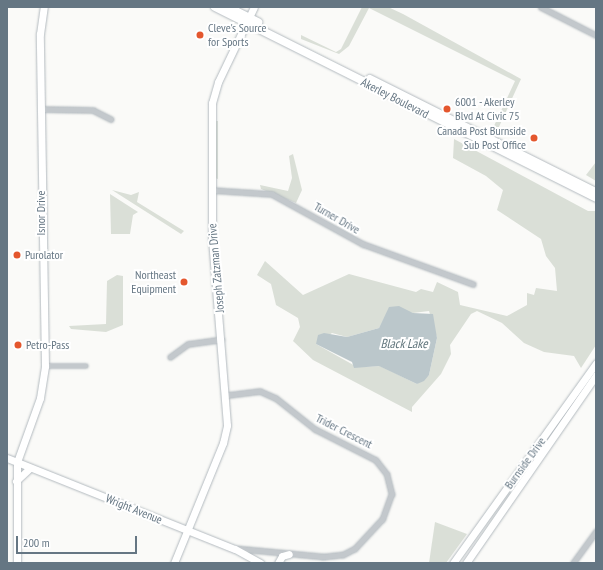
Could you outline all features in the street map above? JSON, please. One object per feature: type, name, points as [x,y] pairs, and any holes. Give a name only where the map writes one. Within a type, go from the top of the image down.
[{"type":"main road","name":"Akerley Boulevard","points":[[215,7],[248,20],[596,192]]},
{"type":"main road","name":"Akerley Boulevard","points":[[228,7],[248,20],[596,198]]},
{"type":"street","name":"Isnor Drive","points":[[16,462],[40,398],[45,366],[40,21],[44,7]]},
{"type":"street","name":"Joseph Zatzman Drive","points":[[174,563],[223,444],[228,395],[212,240],[211,190],[214,92],[254,7]]},
{"type":"street","points":[[541,7],[596,35]]},
{"type":"street","points":[[42,109],[92,110],[111,119]]},
{"type":"street","name":"Turner Drive","points":[[211,190],[272,194],[363,244],[473,284]]},
{"type":"street","points":[[170,356],[188,344],[222,339]]},
{"type":"street","name":"Burnside Drive","points":[[453,563],[596,363]]},
{"type":"street","points":[[45,366],[86,366]]},
{"type":"street","name":"Burnside Drive","points":[[466,563],[596,375]]},
{"type":"street","name":"Trider Crescent","points":[[228,395],[267,392],[315,429],[370,455],[387,474],[392,494],[387,512],[355,550],[337,556],[289,554],[235,549]]},
{"type":"street","points":[[7,457],[21,449]]},
{"type":"street","name":"Wright Avenue","points":[[7,457],[30,468],[235,549],[260,563]]},
{"type":"street","points":[[16,462],[17,563]]},
{"type":"street","points":[[16,482],[30,468]]},
{"type":"street","points":[[573,563],[596,531]]},
{"type":"street","points":[[278,563],[282,556],[289,554]]},
{"type":"shaded area","points":[[362,7],[388,7],[521,79],[498,129],[493,128],[515,81],[369,8],[349,46],[339,54],[301,39],[301,35],[336,52],[341,49]]},
{"type":"shaded area","points":[[214,121],[218,121],[218,179],[215,178]]},
{"type":"shaded area","points":[[454,139],[588,211],[596,211],[596,345],[581,368],[574,356],[544,352],[524,343],[502,323],[477,311],[471,314],[450,345],[451,354],[441,374],[412,407],[412,412],[313,360],[293,341],[300,327],[298,318],[276,305],[271,284],[257,275],[265,261],[303,295],[349,274],[416,292],[421,289],[433,292],[437,282],[458,292],[460,305],[507,316],[527,305],[527,293],[534,295],[536,288],[557,291],[555,268],[546,256],[541,239],[497,210],[503,190],[486,176],[453,158]],"holes":[[[390,307],[413,313],[429,311],[437,338],[429,375],[417,384],[380,366],[357,367],[316,344],[332,333],[347,337],[379,328]]]},
{"type":"shaded area","points":[[293,154],[302,190],[296,203],[261,189],[260,185],[288,191],[292,178],[289,156]]},
{"type":"shaded area","points":[[596,162],[596,181],[586,175]]},
{"type":"shaded area","points":[[112,190],[131,195],[139,192],[137,202],[184,231],[181,234]]},
{"type":"shaded area","points":[[110,194],[138,212],[133,215],[130,234],[111,234]]},
{"type":"shaded area","points":[[117,275],[123,276],[123,325],[106,332],[71,329],[69,326],[106,324],[107,281]]},
{"type":"shaded area","points":[[435,522],[467,534],[446,563],[429,563]]},
{"type":"water","name":"Black Lake","points":[[399,306],[413,313],[433,314],[437,338],[429,375],[424,381],[417,384],[379,366],[354,368],[352,362],[316,344],[318,335],[324,333],[347,337],[379,328],[389,307]]},
{"type":"place","name":"Cleve's Source for Sports","points":[[200,35]]},
{"type":"place","name":"6001 - Akerley Blvd At Civic 75","points":[[447,109]]},
{"type":"place","name":"Canada Post Burnside Sub Post Office","points":[[534,138]]},
{"type":"place","name":"Purolator","points":[[17,255]]},
{"type":"place","name":"Northeast Equipment","points":[[184,282]]},
{"type":"place","name":"Petro-Pass","points":[[18,345]]}]
